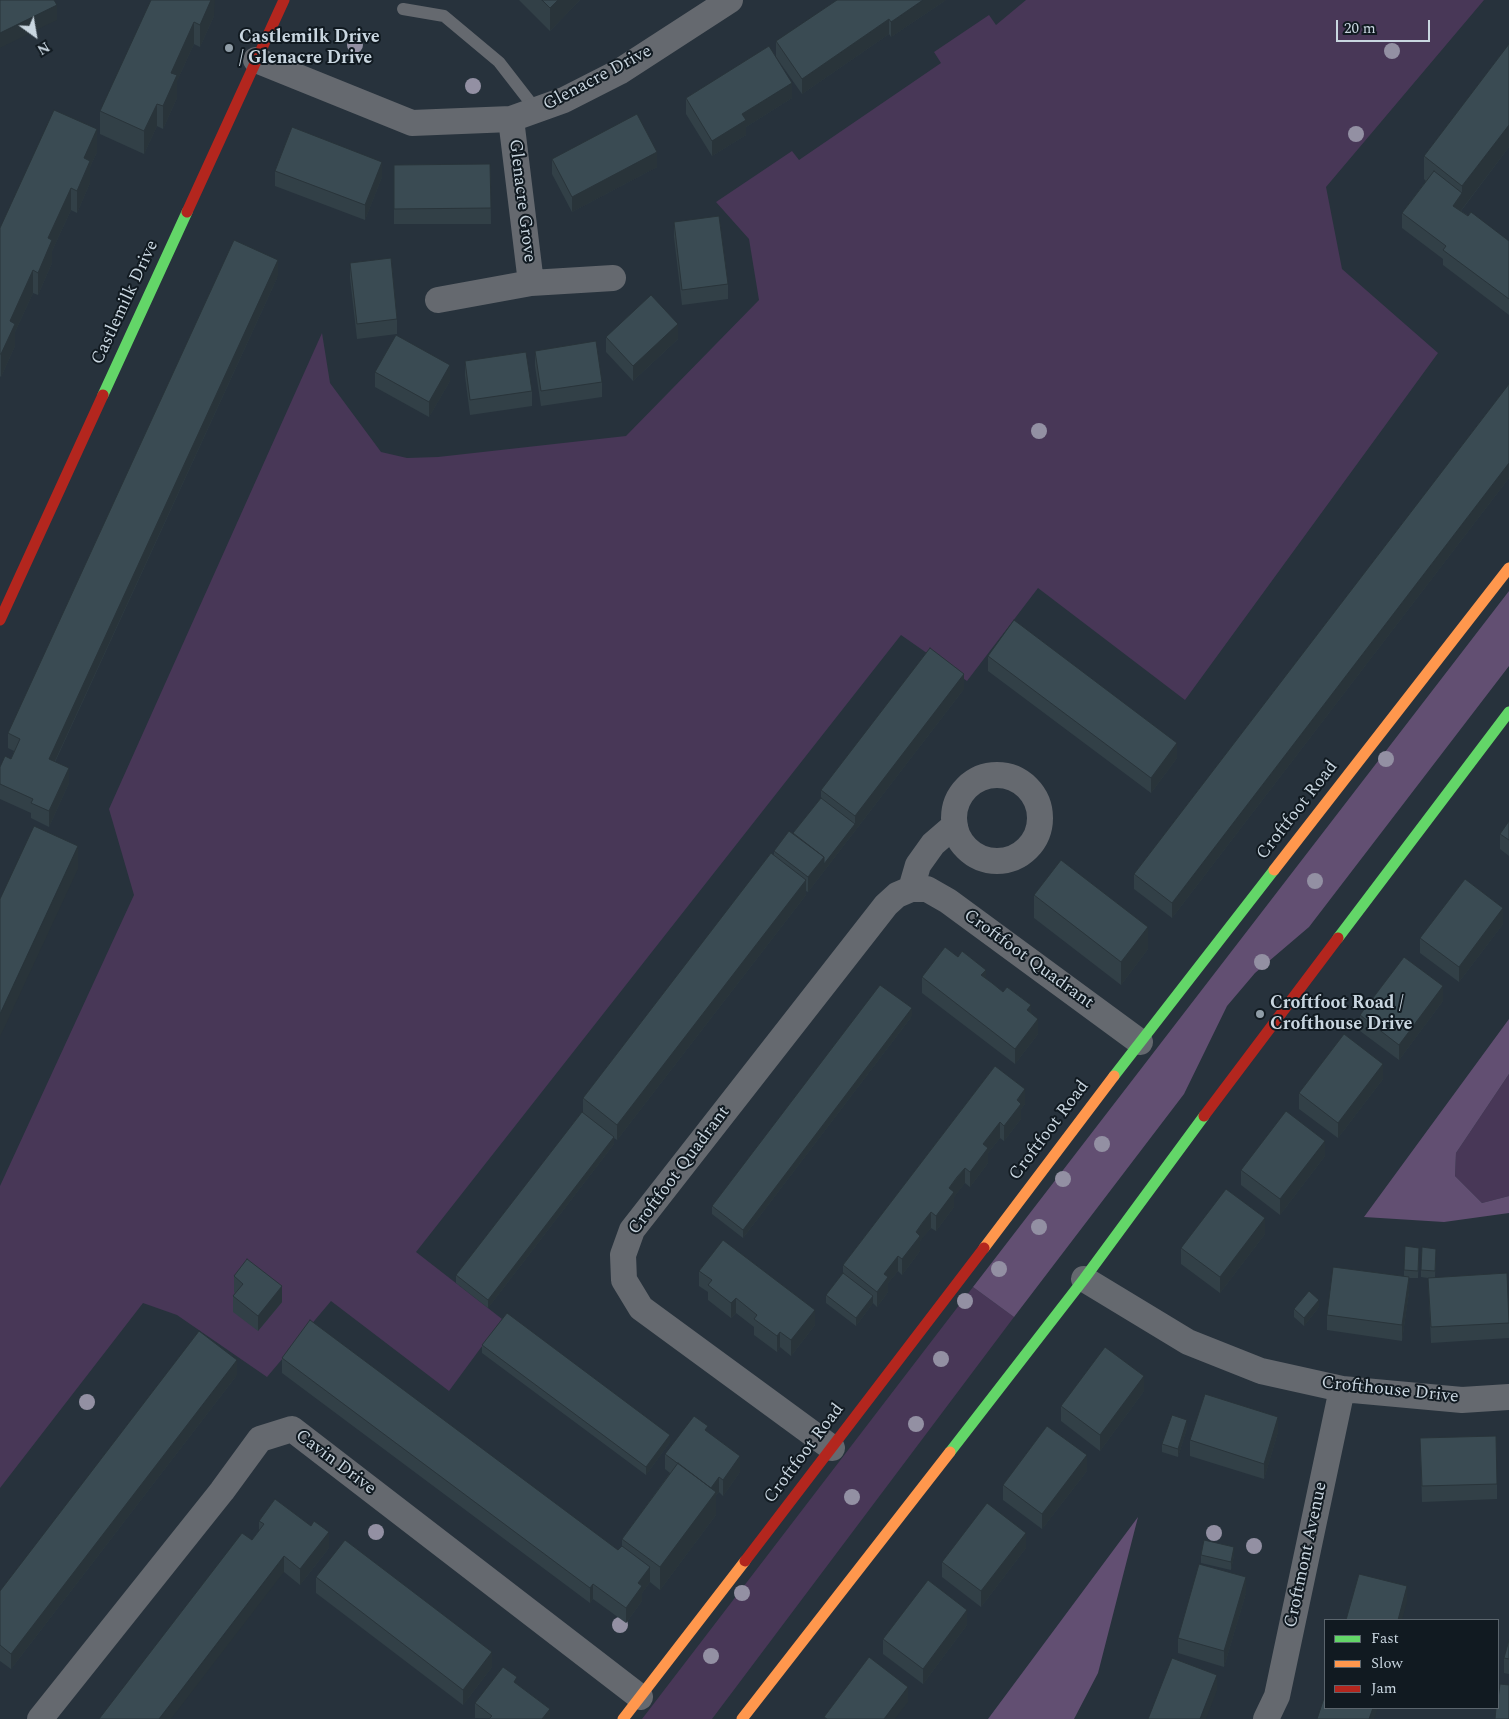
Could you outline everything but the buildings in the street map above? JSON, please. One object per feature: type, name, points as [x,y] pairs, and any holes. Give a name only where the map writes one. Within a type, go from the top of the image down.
[{"type":"street","name":"Castlemilk Drive","points":[[0,620],[284,0]]},
{"type":"street","name":"Glenacre Drive","points":[[256,60],[412,123],[511,120],[564,100],[619,72],[730,0]]},
{"type":"street","name":"Glenacre Grove","points":[[511,120],[531,283]]},
{"type":"street","name":"Glenacre Grove","points":[[438,300],[531,283],[613,278]]},
{"type":"street","name":"Croftfoot Road","points":[[623,1719],[832,1448],[1140,1042],[1509,568]]},
{"type":"street","points":[[742,1719],[1084,1279],[1203,1117],[1509,712]]},
{"type":"street","points":[[911,889],[918,865],[933,844],[955,825]]},
{"type":"street","name":"Croftfoot Quadrant","points":[[832,1448],[641,1308],[624,1280],[623,1255],[632,1230],[886,905],[898,895],[911,889],[927,889],[948,901],[1140,1042]]},
{"type":"street","name":"Crofthouse Drive","points":[[1084,1279],[1188,1342],[1261,1371],[1342,1389],[1462,1400],[1509,1397]]},
{"type":"street","name":"Croftmont Avenue","points":[[1266,1719],[1277,1696],[1342,1389]]},
{"type":"street","name":"Cavin Drive","points":[[40,1719],[222,1491],[260,1439],[292,1429],[640,1697]]},
{"type":"lane","points":[[403,10],[444,16],[499,62],[537,111]]},
{"type":"shaded area","points":[[1026,0],[1484,0],[1326,187],[1342,269],[1438,353],[1185,700],[1038,588],[967,681],[901,635],[416,1252],[502,1319],[449,1391],[331,1301],[267,1377],[177,1315],[143,1303],[0,1488],[0,1186],[134,895],[109,809],[322,333],[330,383],[381,452],[407,458],[438,457],[626,436],[759,300],[749,239],[716,202],[792,151],[799,160],[941,63],[934,52],[989,15],[996,25]]},
{"type":"shaded area","points":[[1509,591],[1509,666],[1309,927],[1255,973],[1227,1006],[1184,1094],[1014,1317],[973,1287]]},
{"type":"shaded area","points":[[1509,1019],[1509,1074],[1456,1153],[1455,1176],[1482,1203],[1509,1196],[1509,1213],[1444,1222],[1364,1217]]},
{"type":"shaded area","points":[[1509,1074],[1509,1196],[1482,1203],[1455,1176],[1456,1153]]},
{"type":"shaded area","points":[[973,1287],[1014,1317],[712,1719],[642,1719]]},
{"type":"shaded area","points":[[1138,1517],[1098,1673],[1074,1719],[988,1719]]},
{"type":"traffic: fast","points":[[103,395],[187,212]]},
{"type":"traffic: fast","points":[[1338,938],[1509,712]]},
{"type":"traffic: fast","points":[[1114,1076],[1274,870]]},
{"type":"traffic: fast","points":[[950,1452],[1084,1279],[1204,1116]]},
{"type":"traffic: slow","points":[[1274,870],[1509,568]]},
{"type":"traffic: slow","points":[[984,1248],[1114,1076]]},
{"type":"traffic: slow","points":[[742,1719],[950,1452]]},
{"type":"traffic: slow","points":[[623,1719],[745,1561]]},
{"type":"traffic: jam","points":[[187,212],[284,0]]},
{"type":"traffic: jam","points":[[0,620],[103,395]]},
{"type":"traffic: jam","points":[[1204,1116],[1338,938]]},
{"type":"traffic: jam","points":[[745,1561],[984,1248]]},
{"type":"place","name":"Castlemilk Drive / Glenacre Drive","points":[[229,48]]},
{"type":"place","name":"Croftfoot Road / Crofthouse Drive","points":[[1260,1014]]}]
